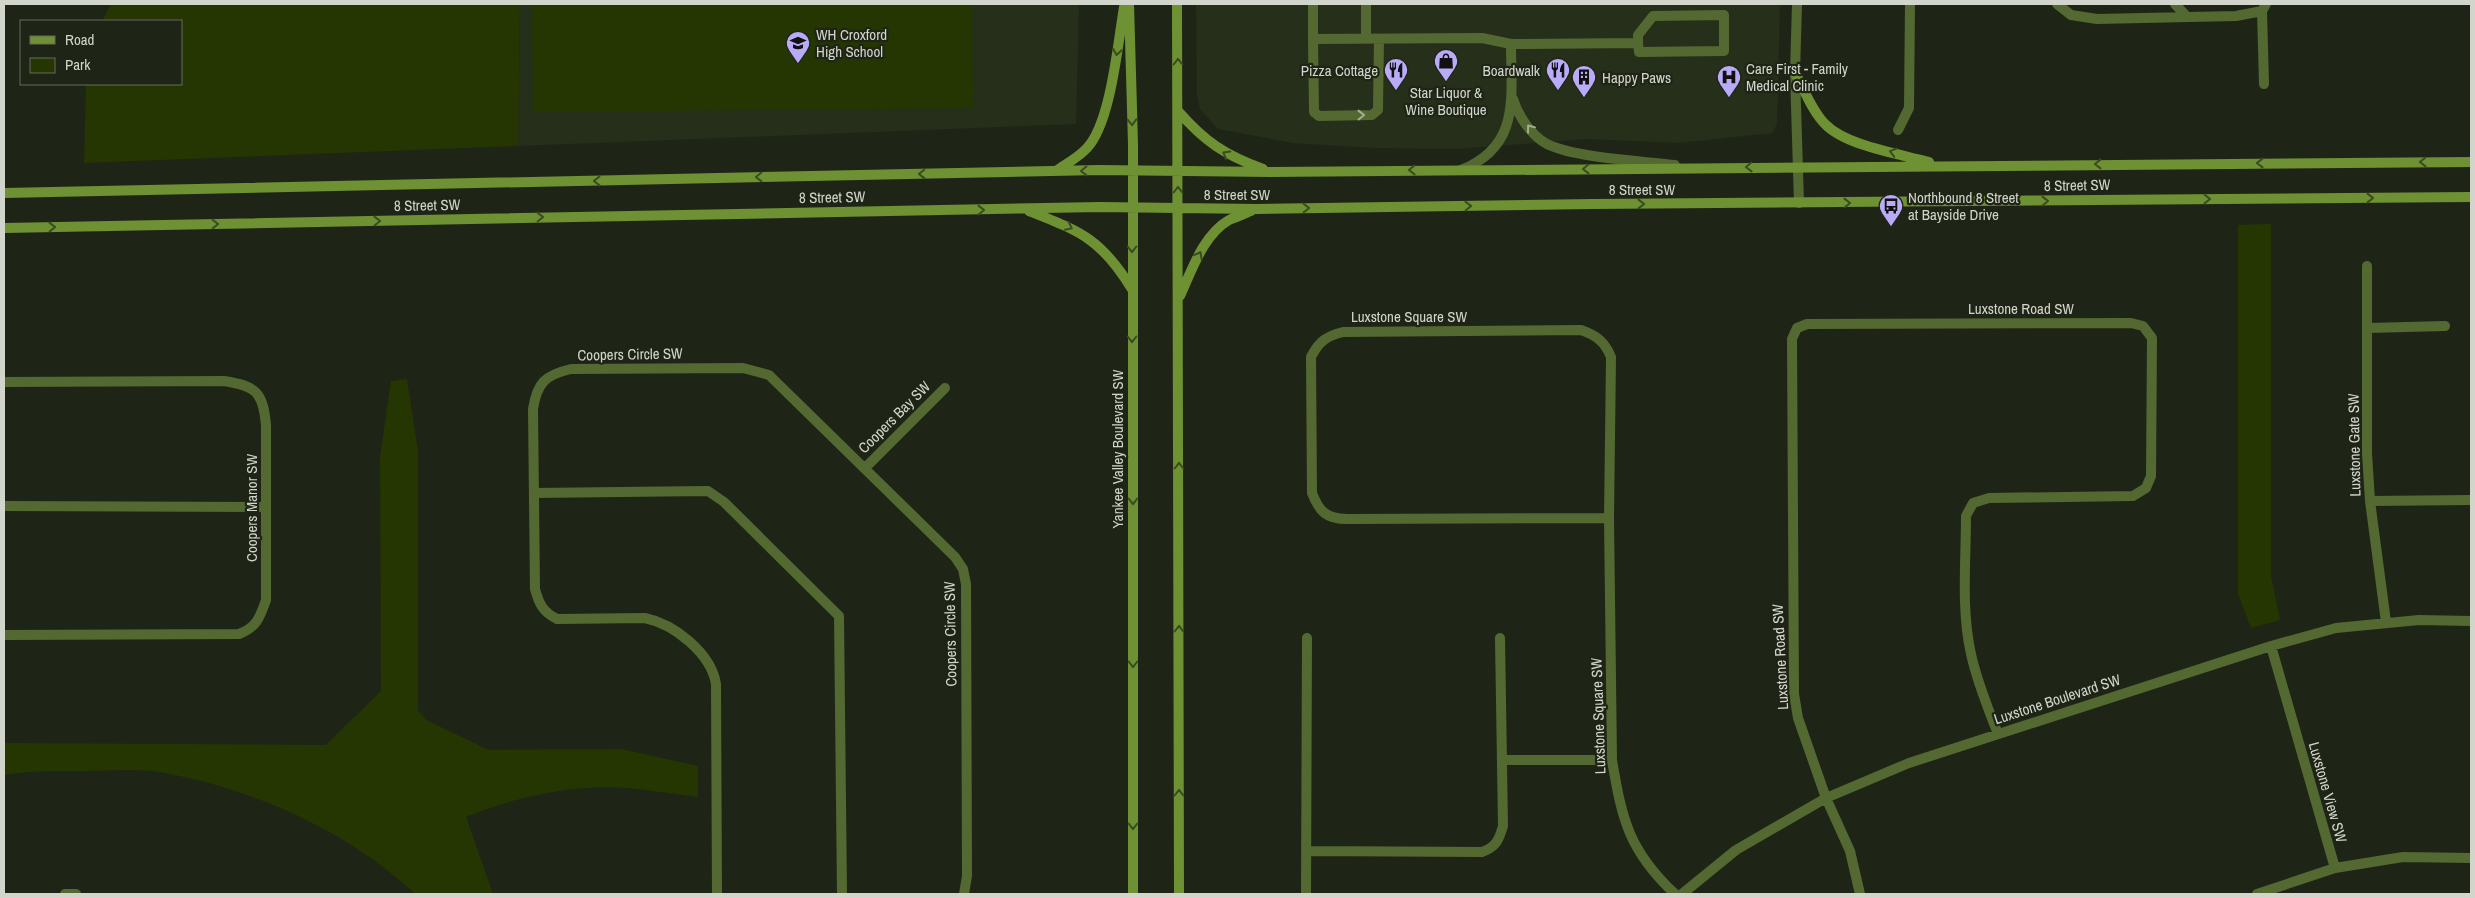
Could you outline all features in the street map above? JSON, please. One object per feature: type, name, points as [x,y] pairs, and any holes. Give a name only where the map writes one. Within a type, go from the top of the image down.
[{"type":"main road","points":[[1055,171],[1088,147],[1100,125],[1106,109],[1124,4]]},
{"type":"main road","name":"Yankee Valley Boulevard SW","points":[[1129,4],[1133,171],[1133,894]]},
{"type":"main road","points":[[1177,4],[1179,894]]},
{"type":"main road","points":[[1795,73],[1824,123],[1836,132],[1855,141],[1940,165]]},
{"type":"main road","points":[[1178,111],[1196,132],[1212,146],[1234,158],[1272,172]]},
{"type":"main road","name":"8 Street SW","points":[[4,193],[1055,171],[1272,172],[1798,166],[2471,162]]},
{"type":"main road","name":"8 Street SW","points":[[4,228],[1024,209],[1257,209],[2471,196]]},
{"type":"main road","points":[[2451,197],[2471,204]]},
{"type":"main road","points":[[1024,209],[1068,226],[1094,241],[1115,263],[1132,290]]},
{"type":"main road","points":[[1179,299],[1197,259],[1210,237],[1228,221],[1257,209]]},
{"type":"street","points":[[1313,4],[1314,112],[1319,116],[1372,115],[1378,110],[1379,39]]},
{"type":"street","points":[[1366,4],[1366,39]]},
{"type":"street","points":[[1797,4],[1795,73],[1799,203]]},
{"type":"street","points":[[1898,130],[1908,108],[1910,4]]},
{"type":"street","points":[[2057,4],[2071,15],[2082,18],[2236,16],[2264,7],[2264,84]]},
{"type":"street","points":[[2175,4],[2187,17]]},
{"type":"street","points":[[1724,15],[1724,51],[1638,52],[1638,43],[1638,35],[1653,16],[1724,15]]},
{"type":"street","points":[[1313,39],[1482,38],[1511,44],[1638,43]]},
{"type":"street","points":[[1461,170],[1476,164],[1491,153],[1502,138],[1510,117],[1512,93],[1511,44]]},
{"type":"street","points":[[1512,93],[1521,117],[1533,133],[1546,144],[1577,153],[1692,167]]},
{"type":"street","name":"Luxstone Gate SW","points":[[2367,266],[2367,453],[2370,502],[2386,622]]},
{"type":"street","name":"Luxstone Road SW","points":[[1826,798],[1798,718],[1794,694],[1792,339],[1797,328],[1807,324],[2131,322],[2144,326],[2152,338],[2151,476],[2146,488],[2133,496],[1988,498],[1973,503],[1966,516],[1966,621],[1968,637],[1979,684],[1998,734]]},
{"type":"street","points":[[2368,328],[2445,326]]},
{"type":"street","name":"Luxstone Square SW","points":[[1609,518],[1335,519],[1324,515],[1317,506],[1312,493],[1311,357],[1316,348],[1331,335],[1343,332],[1581,330],[1600,339],[1611,357],[1609,518],[1612,760],[1618,796],[1629,835],[1654,874],[1675,894]]},
{"type":"street","name":"Coopers Circle SW","points":[[717,894],[714,673],[708,662],[674,628],[659,621],[645,618],[557,619],[546,614],[539,603],[535,589],[533,409],[536,394],[542,382],[555,373],[571,369],[743,368],[758,370],[769,375],[955,557],[963,569],[966,584],[967,876],[964,894]]},
{"type":"street","name":"Coopers Manor SW","points":[[4,382],[224,381],[245,384],[259,393],[264,408],[266,507],[266,600],[260,618],[250,630],[238,634],[4,635]]},
{"type":"street","name":"Coopers Bay SW","points":[[865,468],[945,388]]},
{"type":"street","points":[[534,493],[708,491],[724,502],[839,616],[842,894]]},
{"type":"street","points":[[2370,502],[2471,500]]},
{"type":"street","points":[[4,506],[266,507]]},
{"type":"street","name":"Luxstone Boulevard SW","points":[[1682,894],[1736,850],[1826,798],[1909,763],[2271,646],[2336,628],[2386,622],[2471,621]]},
{"type":"street","points":[[1306,894],[1307,638]]},
{"type":"street","points":[[1306,851],[1482,852],[1492,848],[1499,840],[1503,826],[1500,638]]},
{"type":"street","name":"Luxstone View SW","points":[[2271,646],[2335,868]]},
{"type":"street","points":[[1502,760],[1612,760]]},
{"type":"street","points":[[1826,798],[1850,851],[1860,894]]},
{"type":"street","points":[[2257,894],[2335,868],[2403,857],[2471,858]]},
{"type":"street","points":[[65,894],[76,894]]},
{"type":"shaded area","name":"WH Croxford High School","points":[[520,4],[1079,4],[1076,124],[518,146]]},
{"type":"shaded area","points":[[1196,4],[1780,4],[1777,124],[1772,133],[1679,143],[1588,139],[1456,149],[1373,148],[1293,143],[1218,129],[1200,109],[1197,95]]},
{"type":"green space","points":[[111,4],[520,4],[518,146],[84,163],[86,85],[182,85],[182,20],[103,20]]},
{"type":"green space","name":"WH Croxford High School","points":[[532,4],[972,4],[973,108],[533,112]]},
{"type":"green space","points":[[2271,224],[2271,576],[2280,620],[2251,628],[2238,594],[2238,225]]},
{"type":"green space","points":[[407,379],[418,452],[418,710],[426,720],[489,750],[621,749],[698,766],[698,797],[606,787],[565,790],[504,803],[466,817],[493,894],[415,894],[389,871],[360,850],[329,832],[296,815],[228,789],[193,779],[138,770],[40,771],[4,775],[4,743],[326,745],[381,691],[380,457],[391,381]]},
{"type":"place","name":"WH Croxford High School","points":[[798,64]]},
{"type":"place","name":"Star Liquor & Wine Boutique","points":[[1446,82]]},
{"type":"place","name":"Pizza Cottage","points":[[1396,91]]},
{"type":"place","name":"Boardwalk","points":[[1558,91]]},
{"type":"place","name":"Happy Paws","points":[[1584,98]]},
{"type":"place","name":"Care First - Family Medical Clinic","points":[[1729,98]]},
{"type":"place","name":"Northbound 8 Street at Bayside Drive","points":[[1891,227]]}]
